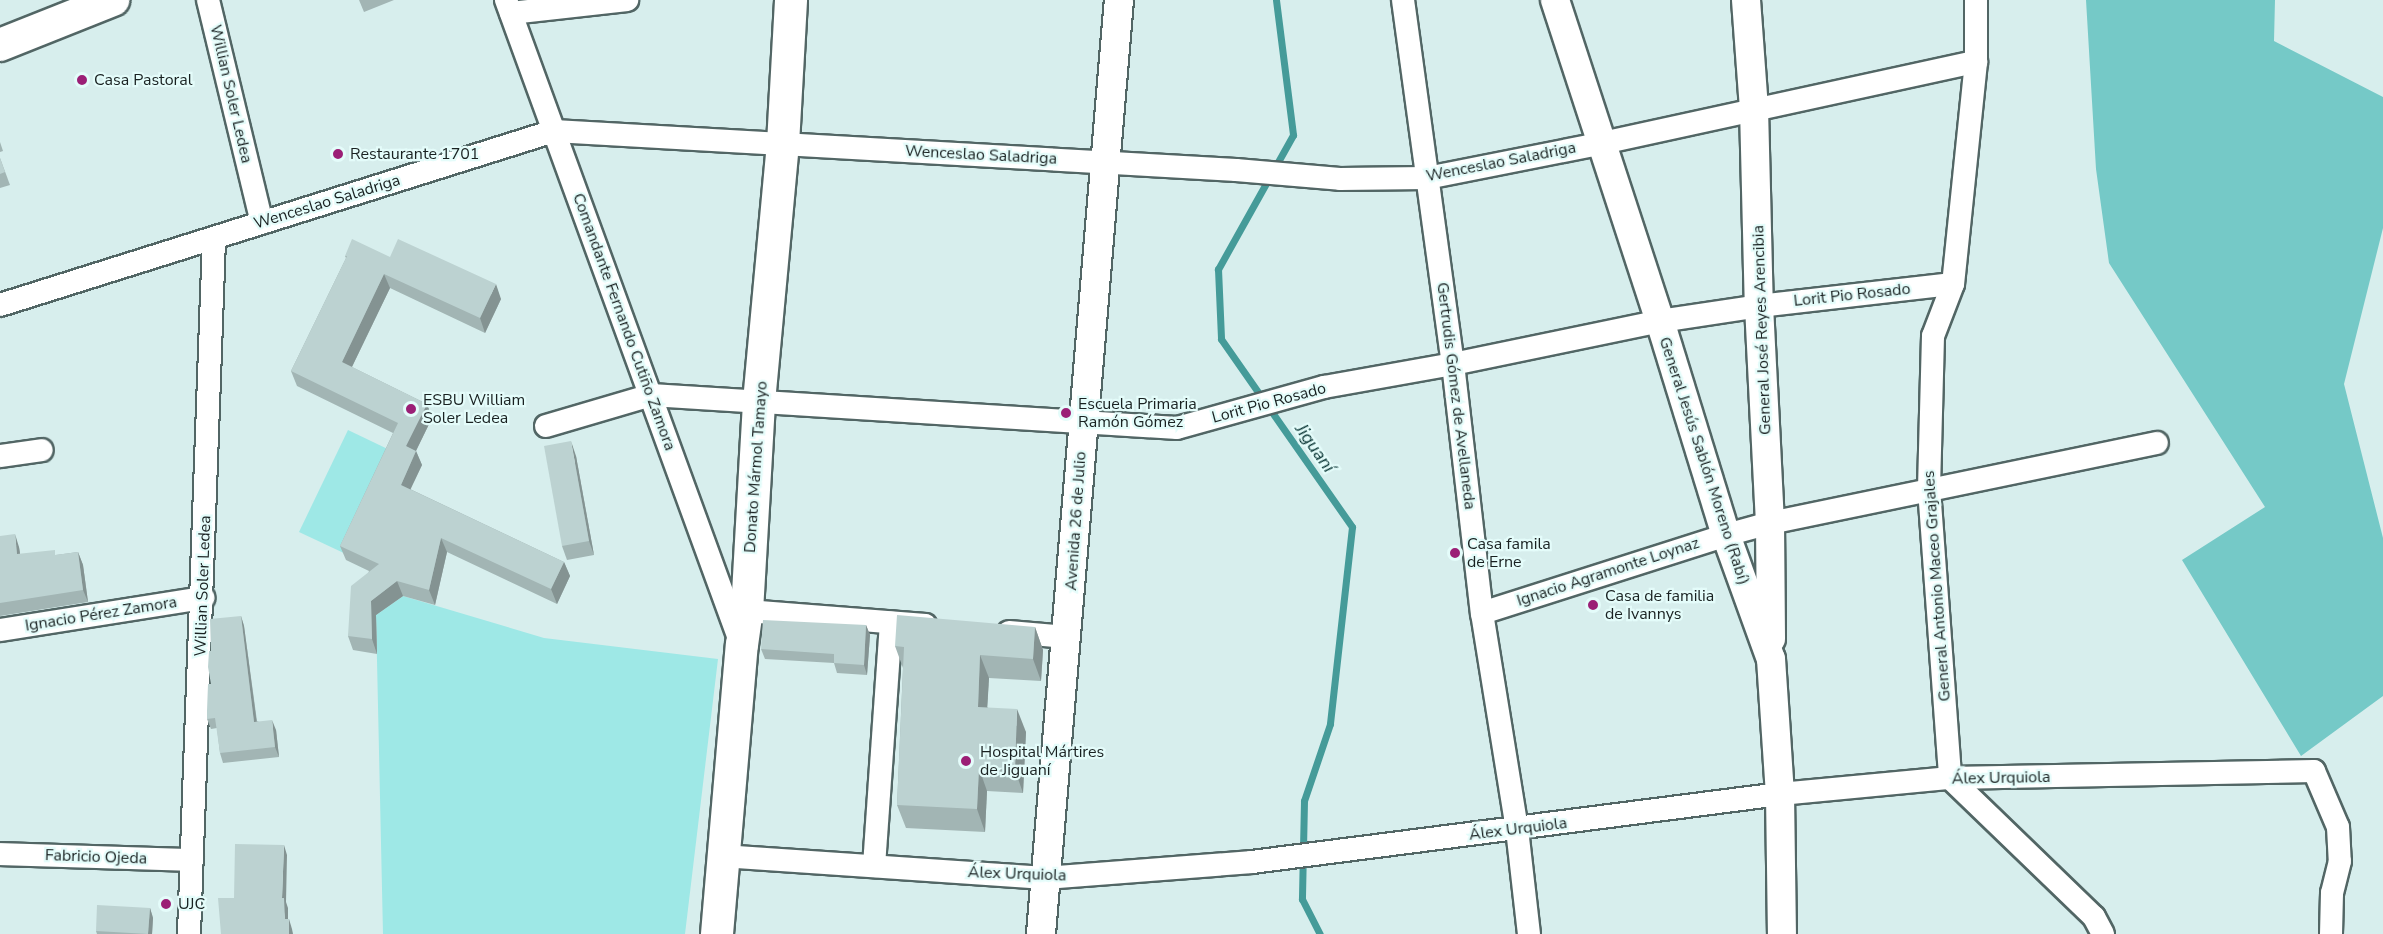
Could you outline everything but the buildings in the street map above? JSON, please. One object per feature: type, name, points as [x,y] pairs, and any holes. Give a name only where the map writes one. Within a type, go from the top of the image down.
[{"type":"main road","points":[[0,45],[113,0]]},
{"type":"main road","name":"Donato Mármol Tamayo","points":[[717,934],[742,645],[738,611],[783,144],[791,0]]},
{"type":"street","name":"Willian Soler Ledea","points":[[208,0],[262,223]]},
{"type":"street","points":[[509,6],[627,0]]},
{"type":"street","name":"Avenida 26 de Julio","points":[[1041,934],[1119,0]]},
{"type":"street","name":"Gertrudis Gómez de Avellaneda","points":[[1403,0],[1453,364],[1482,613],[1517,829],[1529,934]]},
{"type":"street","name":"General Jesús Sablón Moreno (Rabí)","points":[[1555,0],[1660,321],[1726,535],[1771,659],[1780,794],[1782,934]]},
{"type":"street","name":"General José Reyes Arencibia","points":[[1746,0],[1754,108],[1759,306],[1770,523],[1771,659]]},
{"type":"street","name":"General Antonio Maceo Grajales","points":[[1950,778],[1929,489],[1933,336],[1953,284],[1977,62],[1976,0]]},
{"type":"street","name":"Comandante Fernando Cutiño Zamora","points":[[509,6],[651,395],[738,611]]},
{"type":"street","name":"Wenceslao Saladriga","points":[[0,305],[554,131],[1236,170],[1340,179],[1427,178],[1603,143],[1754,108],[1977,62]]},
{"type":"street","name":"Willian Soler Ledea","points":[[189,934],[203,598],[214,238]]},
{"type":"street","name":"Lorit Pio Rosado","points":[[546,426],[651,395],[1177,428],[1324,387],[1453,364],[1660,321],[1759,306],[1953,284]]},
{"type":"street","name":"Ignacio Agramonte Loynaz","points":[[1482,613],[1770,523],[2157,443]]},
{"type":"street","points":[[0,456],[42,450]]},
{"type":"street","name":"Ignacio Pérez Zamora","points":[[0,630],[203,598]]},
{"type":"street","points":[[738,611],[950,627]]},
{"type":"street","points":[[874,866],[891,623]]},
{"type":"street","points":[[985,630],[1067,637]]},
{"type":"street","name":"Álex Urquiola","points":[[722,856],[1045,879],[1252,862],[1780,794],[1950,778],[2314,771],[2338,826],[2340,861],[2332,893],[2331,934]]},
{"type":"street","points":[[1950,778],[2094,917],[2103,934]]},
{"type":"street","name":"Fabricio Ojeda","points":[[0,854],[192,860]]},
{"type":"shaded area","points":[[2086,0],[2275,0],[2274,41],[2383,97],[2383,228],[2344,384],[2383,538],[2383,696],[2301,756],[2182,560],[2265,507],[2109,263],[2096,169]]},
{"type":"shaded area","points":[[348,430],[396,453],[348,555],[299,532]]},
{"type":"shaded area","points":[[403,596],[544,638],[718,659],[685,934],[383,934],[376,615]]},
{"type":"waterway","name":"Jiguaní","points":[[1276,0],[1293,135],[1218,269],[1221,339],[1352,527],[1330,724],[1304,801],[1302,899],[1320,934]]},
{"type":"place","name":"Casa Pastoral","points":[[82,80]]},
{"type":"place","name":"Restaurante 1701","points":[[338,154]]},
{"type":"place","name":"ESBU William Soler Ledea","points":[[411,409]]},
{"type":"place","name":"Escuela Primaria Ramón Gómez","points":[[1066,413]]},
{"type":"place","name":"Casa famila de Erne","points":[[1455,553]]},
{"type":"place","name":"Casa de familia de Ivannys","points":[[1593,605]]},
{"type":"place","name":"Hospital Mártires de Jiguaní","points":[[966,761]]},
{"type":"place","name":"UJC","points":[[166,904]]}]
